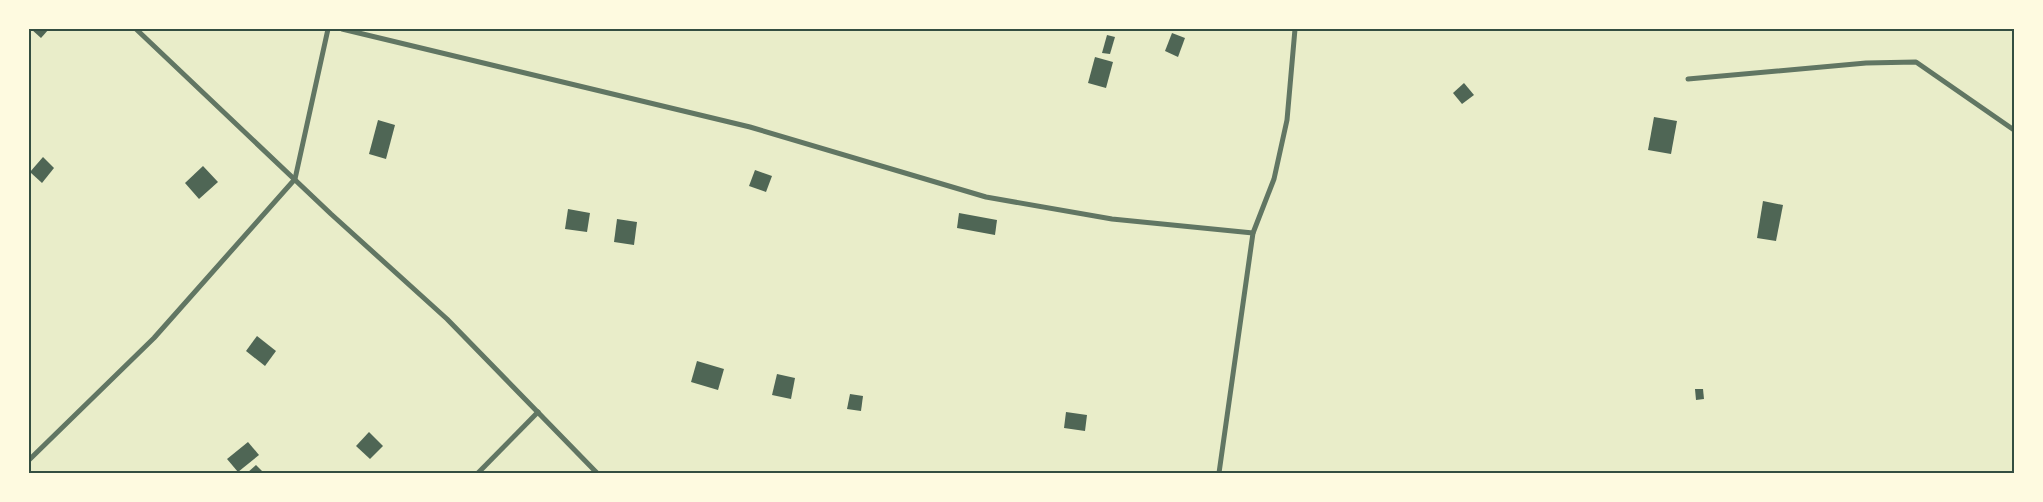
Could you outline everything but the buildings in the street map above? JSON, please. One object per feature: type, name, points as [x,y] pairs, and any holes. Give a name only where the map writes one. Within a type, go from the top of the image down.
[{"type":"street","points":[[136,29],[294,179],[447,319],[597,473]]},
{"type":"street","points":[[29,460],[154,338],[294,179],[328,29]]},
{"type":"street","points":[[342,29],[750,127],[986,197],[1112,219],[1253,233]]},
{"type":"street","points":[[1219,473],[1253,233],[1274,179],[1287,120],[1296,29]]},
{"type":"street","points":[[1688,80],[1866,63],[1916,62],[2014,130]]},
{"type":"street","points":[[478,473],[538,412]]}]
